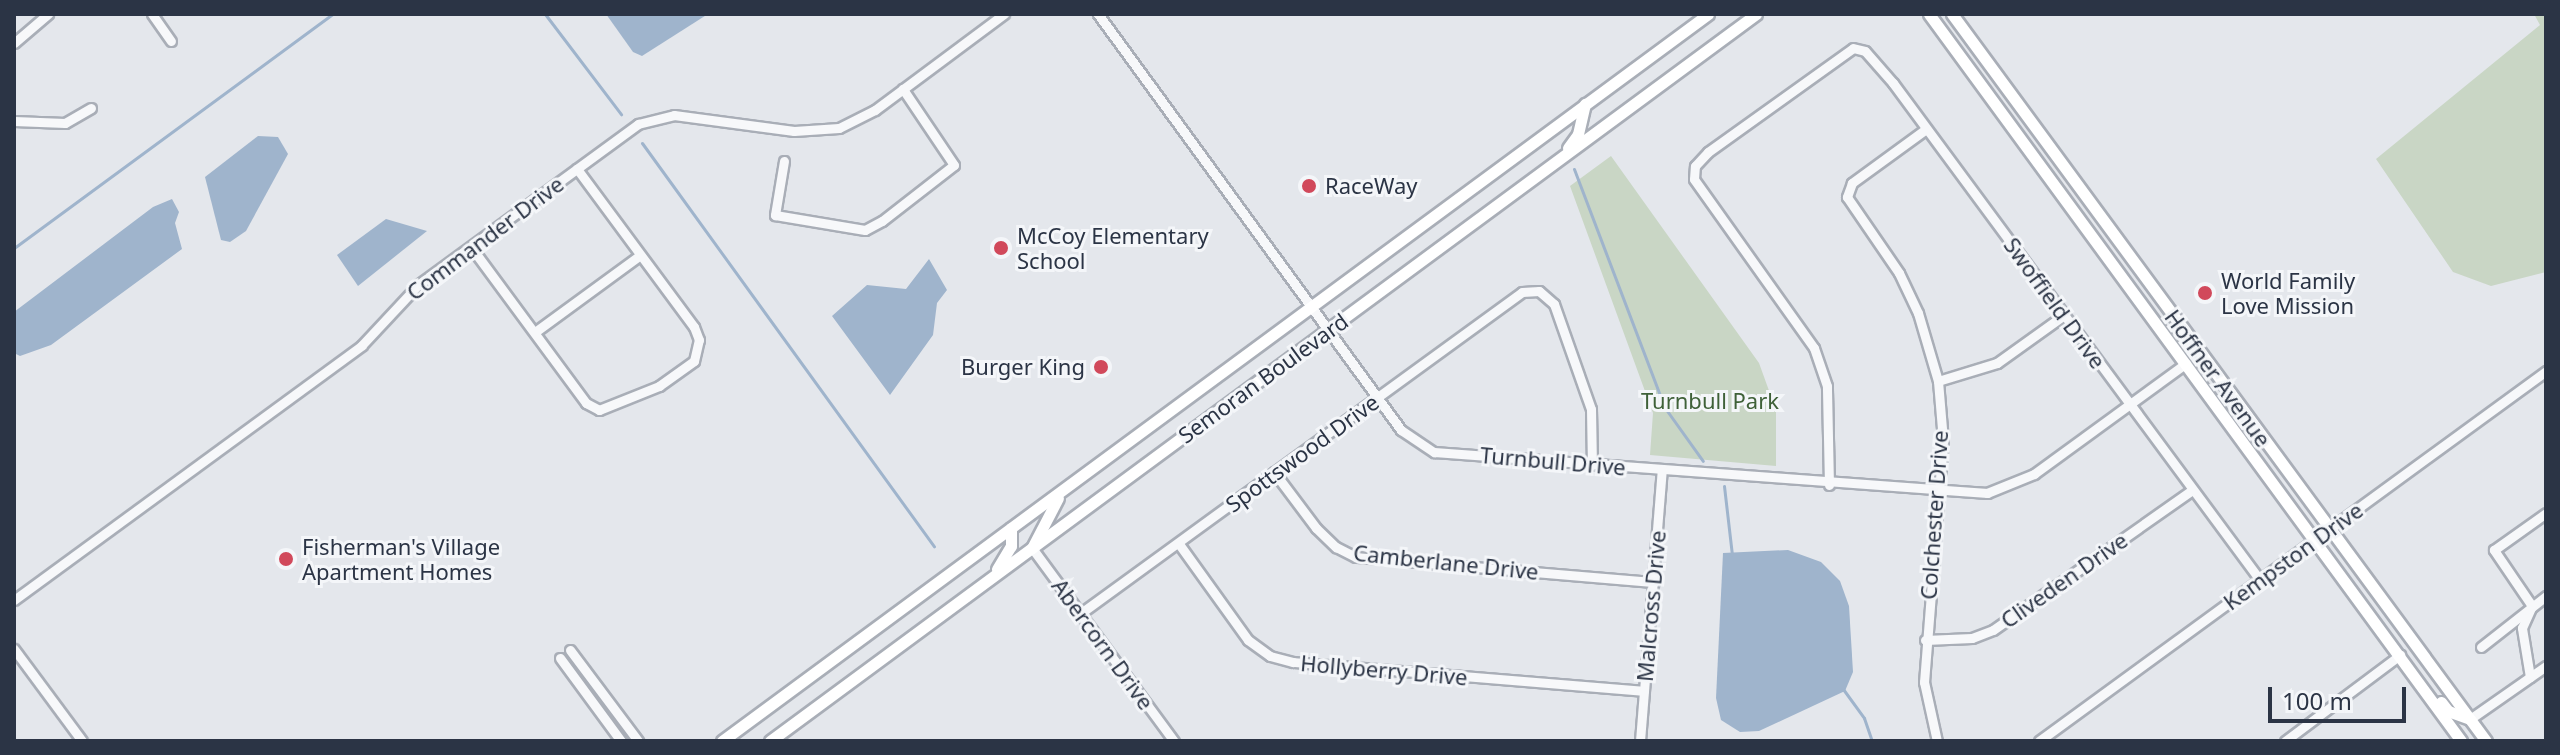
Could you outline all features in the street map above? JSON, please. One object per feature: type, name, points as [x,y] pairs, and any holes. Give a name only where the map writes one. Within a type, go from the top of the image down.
[{"type":"main road","name":"Semoran Boulevard","points":[[722,741],[1708,14]]},
{"type":"main road","name":"Semoran Boulevard","points":[[770,741],[1756,14]]},
{"type":"main road","name":"Hoffner Avenue","points":[[1929,14],[2461,741]]},
{"type":"main road","name":"Hoffner Avenue","points":[[1952,14],[2486,741]]},
{"type":"main road","points":[[1560,158],[1578,134],[1585,104]]},
{"type":"main road","points":[[2125,279],[2137,285],[2195,364],[2213,370]]},
{"type":"main road","points":[[1032,548],[1063,491]]},
{"type":"main road","points":[[983,584],[1005,561],[1011,528]]},
{"type":"main road","points":[[2400,655],[2448,711],[2470,719]]},
{"type":"street","points":[[14,43],[48,14]]},
{"type":"street","points":[[152,14],[171,41]]},
{"type":"street","name":"Commander Drive","points":[[14,600],[371,338],[418,285],[626,132],[660,116],[819,132],[857,120],[1004,14]]},
{"type":"street","name":"Turnbull Drive","points":[[1098,14],[1377,398],[1412,441],[1434,452],[1938,493],[2012,487],[2186,363]]},
{"type":"street","name":"Swoffield Drive","points":[[1829,485],[1827,386],[1814,348],[1694,179],[1695,166],[1708,152],[1853,48],[1865,51],[1926,129],[2260,580]]},
{"type":"street","points":[[784,161],[775,215],[865,230],[882,221],[954,165],[903,89]]},
{"type":"street","points":[[14,121],[65,123],[91,108]]},
{"type":"street","name":"Colchester Drive","points":[[1926,129],[1852,183],[1847,197],[1854,214],[1899,273],[1918,313],[1938,381],[1943,441],[1924,682],[1937,741]]},
{"type":"street","points":[[471,247],[586,403],[599,410],[659,386],[699,353],[694,327],[577,169]]},
{"type":"street","points":[[535,332],[639,256]]},
{"type":"street","name":"Spottswood Drive","points":[[1081,613],[1522,292],[1539,291],[1554,304],[1591,409],[1592,465]]},
{"type":"street","points":[[1938,381],[1997,363],[2064,315]]},
{"type":"street","name":"Kempston Drive","points":[[2039,741],[2546,371]]},
{"type":"street","name":"Malcross Drive","points":[[1640,741],[1662,470]]},
{"type":"street","name":"Camberlane Drive","points":[[1274,472],[1316,528],[1336,547],[1356,557],[1654,582]]},
{"type":"street","name":"Cliveden Drive","points":[[1925,640],[1972,638],[1993,630],[2192,490]]},
{"type":"street","points":[[2532,606],[2494,550],[2546,513]]},
{"type":"street","name":"Hollyberry Drive","points":[[1179,544],[1248,640],[1270,656],[1293,662],[1644,691]]},
{"type":"street","name":"Abercorn Drive","points":[[1032,548],[1174,741]]},
{"type":"street","points":[[2481,647],[2546,596]]},
{"type":"street","points":[[2530,677],[2522,628],[2532,606]]},
{"type":"street","points":[[14,649],[82,741]]},
{"type":"street","points":[[570,650],[638,741]]},
{"type":"street","points":[[2285,741],[2400,655]]},
{"type":"street","points":[[560,658],[621,741]]},
{"type":"street","points":[[2470,719],[2546,666]]},
{"type":"green space","points":[[2534,14],[2546,14],[2546,272],[2491,286],[2453,272],[2376,159],[2540,25]]},
{"type":"green space","name":"Turnbull Park","points":[[1611,156],[1759,363],[1776,410],[1776,466],[1650,455],[1653,413],[1570,186]]},
{"type":"water","points":[[606,14],[708,14],[642,56],[633,52]]},
{"type":"water","points":[[258,136],[278,137],[288,154],[246,231],[230,242],[221,240],[205,177]]},
{"type":"water","points":[[172,199],[179,212],[175,223],[182,249],[51,345],[20,356],[14,353],[14,312],[153,207]]},
{"type":"water","points":[[386,219],[427,231],[358,286],[337,255]]},
{"type":"water","points":[[929,259],[947,290],[937,303],[933,335],[890,395],[832,316],[867,285],[906,289]]},
{"type":"water","points":[[1788,550],[1821,562],[1840,581],[1849,606],[1853,672],[1845,691],[1759,731],[1740,732],[1721,720],[1716,698],[1723,553]]},
{"type":"waterway","points":[[14,248],[333,14]]},
{"type":"waterway","points":[[545,14],[621,114]]},
{"type":"waterway","points":[[642,143],[934,547]]},
{"type":"waterway","points":[[1574,169],[1665,408],[1703,461]]},
{"type":"waterway","points":[[1724,486],[1732,555]]},
{"type":"waterway","points":[[1843,689],[1864,718],[1872,741]]},
{"type":"place","name":"RaceWay","points":[[1309,186]]},
{"type":"place","name":"McCoy Elementary School","points":[[1001,248]]},
{"type":"place","name":"World Family Love Mission","points":[[2205,293]]},
{"type":"place","name":"Burger King","points":[[1101,367]]},
{"type":"place","name":"Fisherman's Village Apartment Homes","points":[[286,559]]}]
